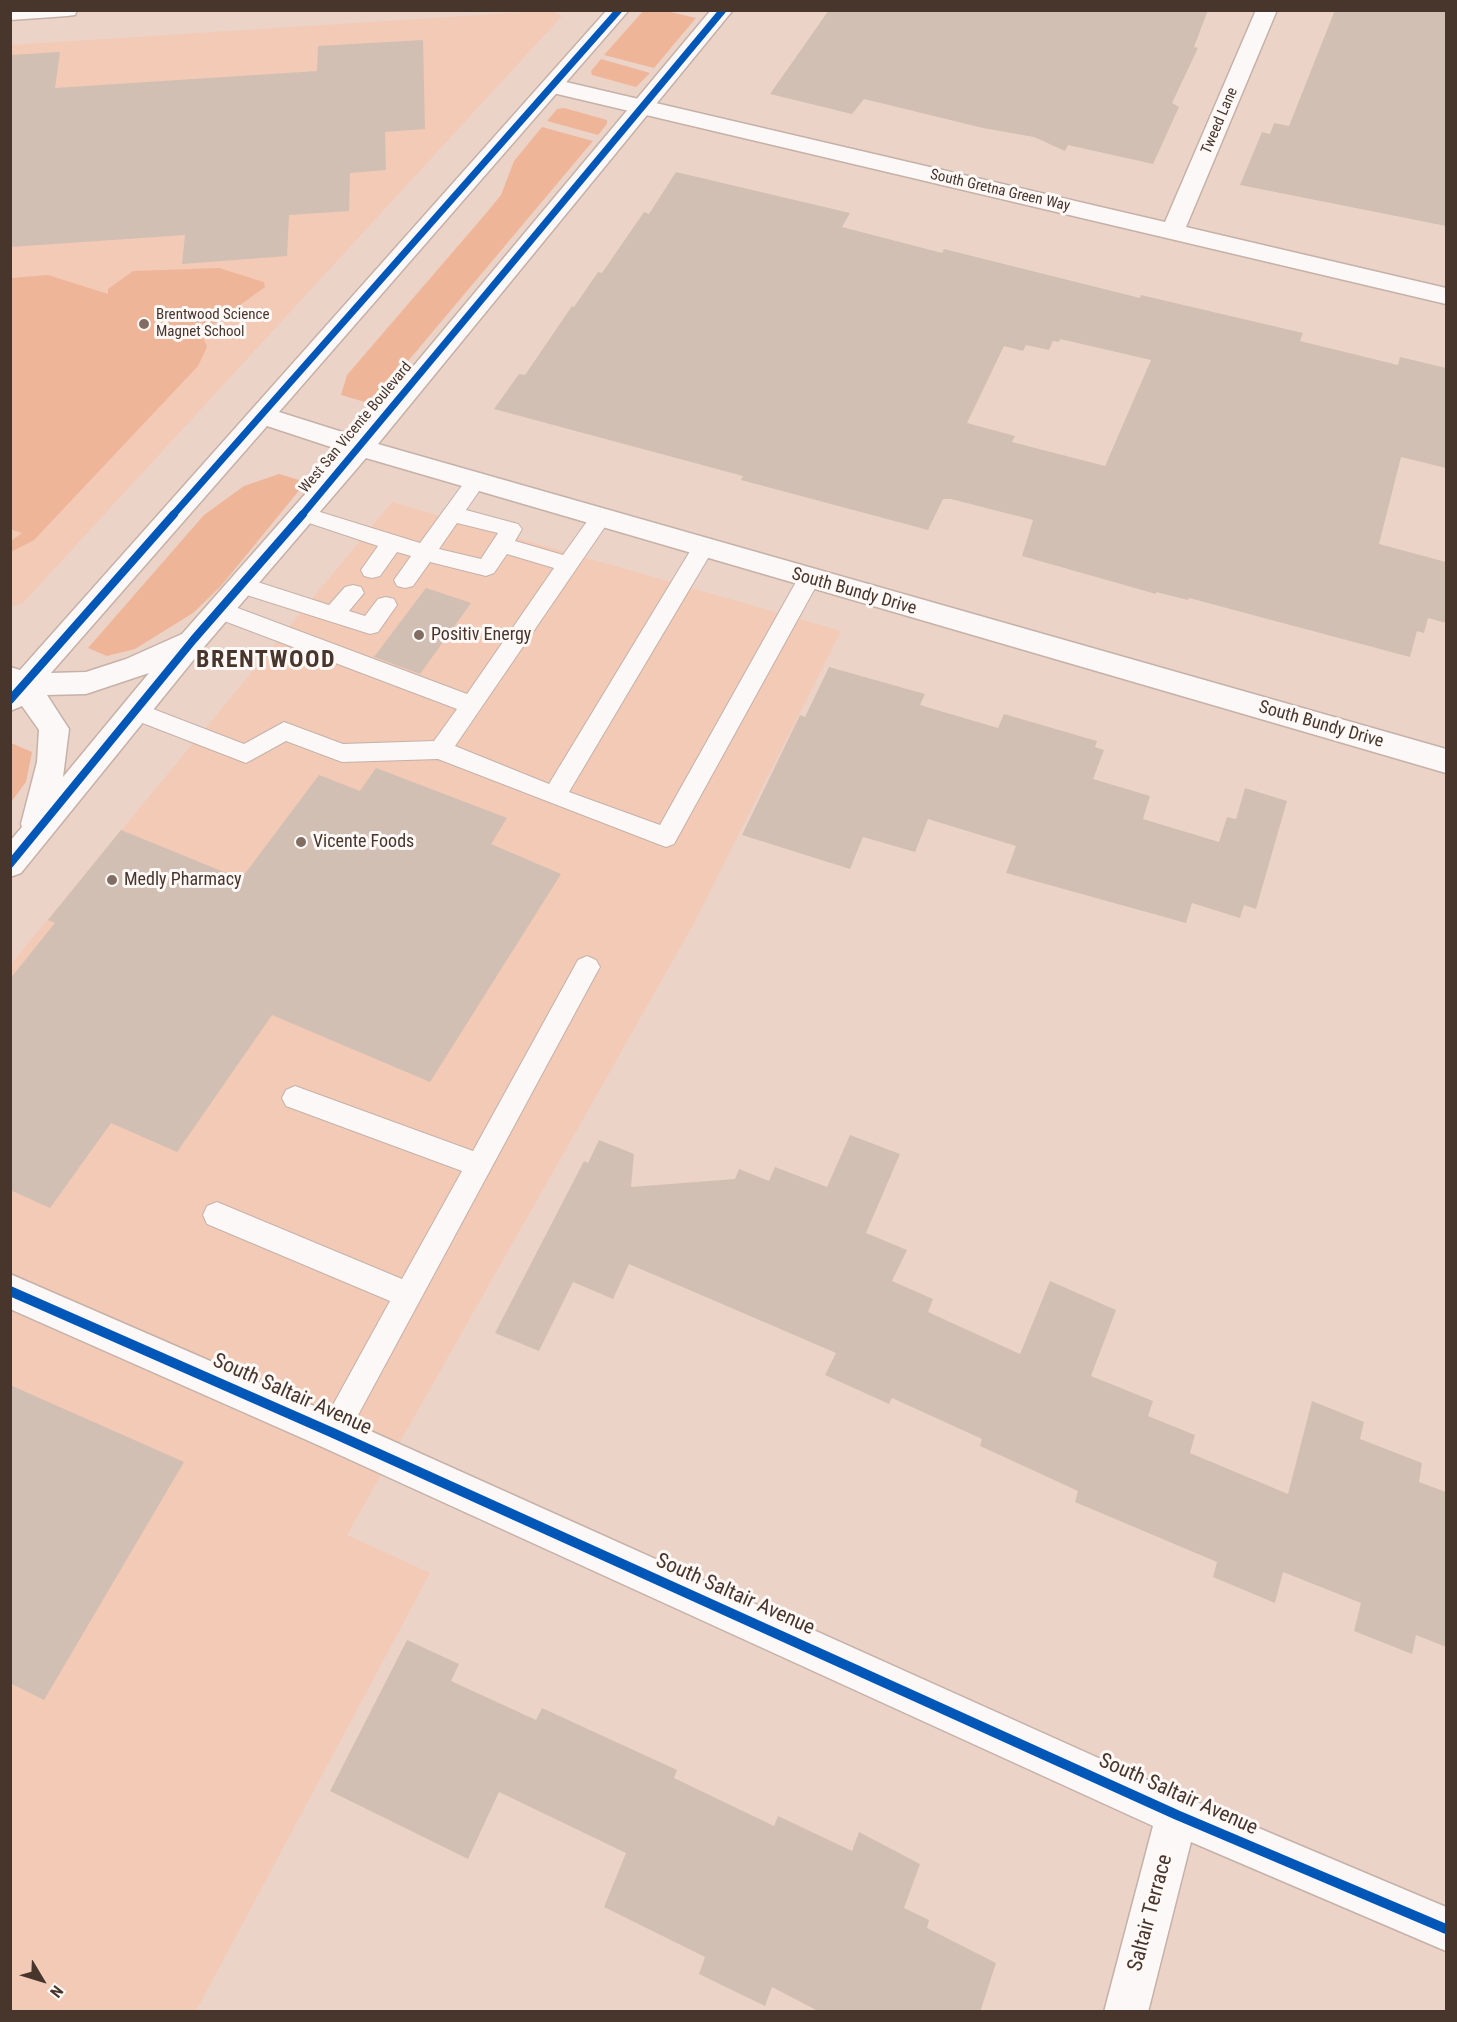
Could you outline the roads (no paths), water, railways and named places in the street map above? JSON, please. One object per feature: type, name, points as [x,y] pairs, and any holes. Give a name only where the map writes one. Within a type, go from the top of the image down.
[{"type":"street","points":[[10,14],[67,10]]},
{"type":"street","points":[[15,688],[263,416],[619,10]]},
{"type":"street","name":"West San Vicente Boulevard","points":[[10,864],[194,639],[360,448],[723,10]]},
{"type":"street","name":"Tweed Lane","points":[[1173,231],[1267,10]]},
{"type":"street","name":"South Gretna Green Way","points":[[553,86],[1446,296]]},
{"type":"street","name":"South Bundy Drive","points":[[263,416],[360,448],[809,579],[1446,761]]},
{"type":"street","points":[[15,688],[86,683],[136,667],[194,639]]},
{"type":"street","points":[[15,688],[54,729],[52,762],[33,836]]},
{"type":"street","name":"South Saltair Avenue","points":[[10,1291],[333,1433],[1177,1815],[1446,1929]]},
{"type":"street","name":"Saltair Terrace","points":[[1126,2012],[1177,1815]]},
{"type":"lane","points":[[405,580],[476,481]]},
{"type":"lane","points":[[304,514],[425,553],[486,568],[512,530],[452,514]]},
{"type":"lane","points":[[440,750],[566,564],[600,518]]},
{"type":"lane","points":[[372,570],[392,542]]},
{"type":"lane","points":[[502,545],[566,564]]},
{"type":"lane","points":[[554,796],[703,548]]},
{"type":"lane","points":[[135,711],[246,754],[284,731],[342,753],[440,750],[554,796],[666,837],[809,579]]},
{"type":"lane","points":[[242,585],[370,627],[386,605]]},
{"type":"lane","points":[[334,614],[353,593]]},
{"type":"lane","points":[[219,610],[472,705]]},
{"type":"lane","points":[[333,1433],[587,967]]},
{"type":"lane","points":[[295,1098],[479,1165]]},
{"type":"lane","points":[[216,1215],[408,1295]]},
{"type":"place","name":"Brentwood Science Magnet School","points":[[144,324]]},
{"type":"place","name":"Positiv Energy","points":[[419,635]]},
{"type":"place","name":"Vicente Foods","points":[[301,842]]},
{"type":"place","name":"Medly Pharmacy","points":[[112,880]]},
{"type":"district","name":"BRENTWOOD","points":[[266,661]]}]
